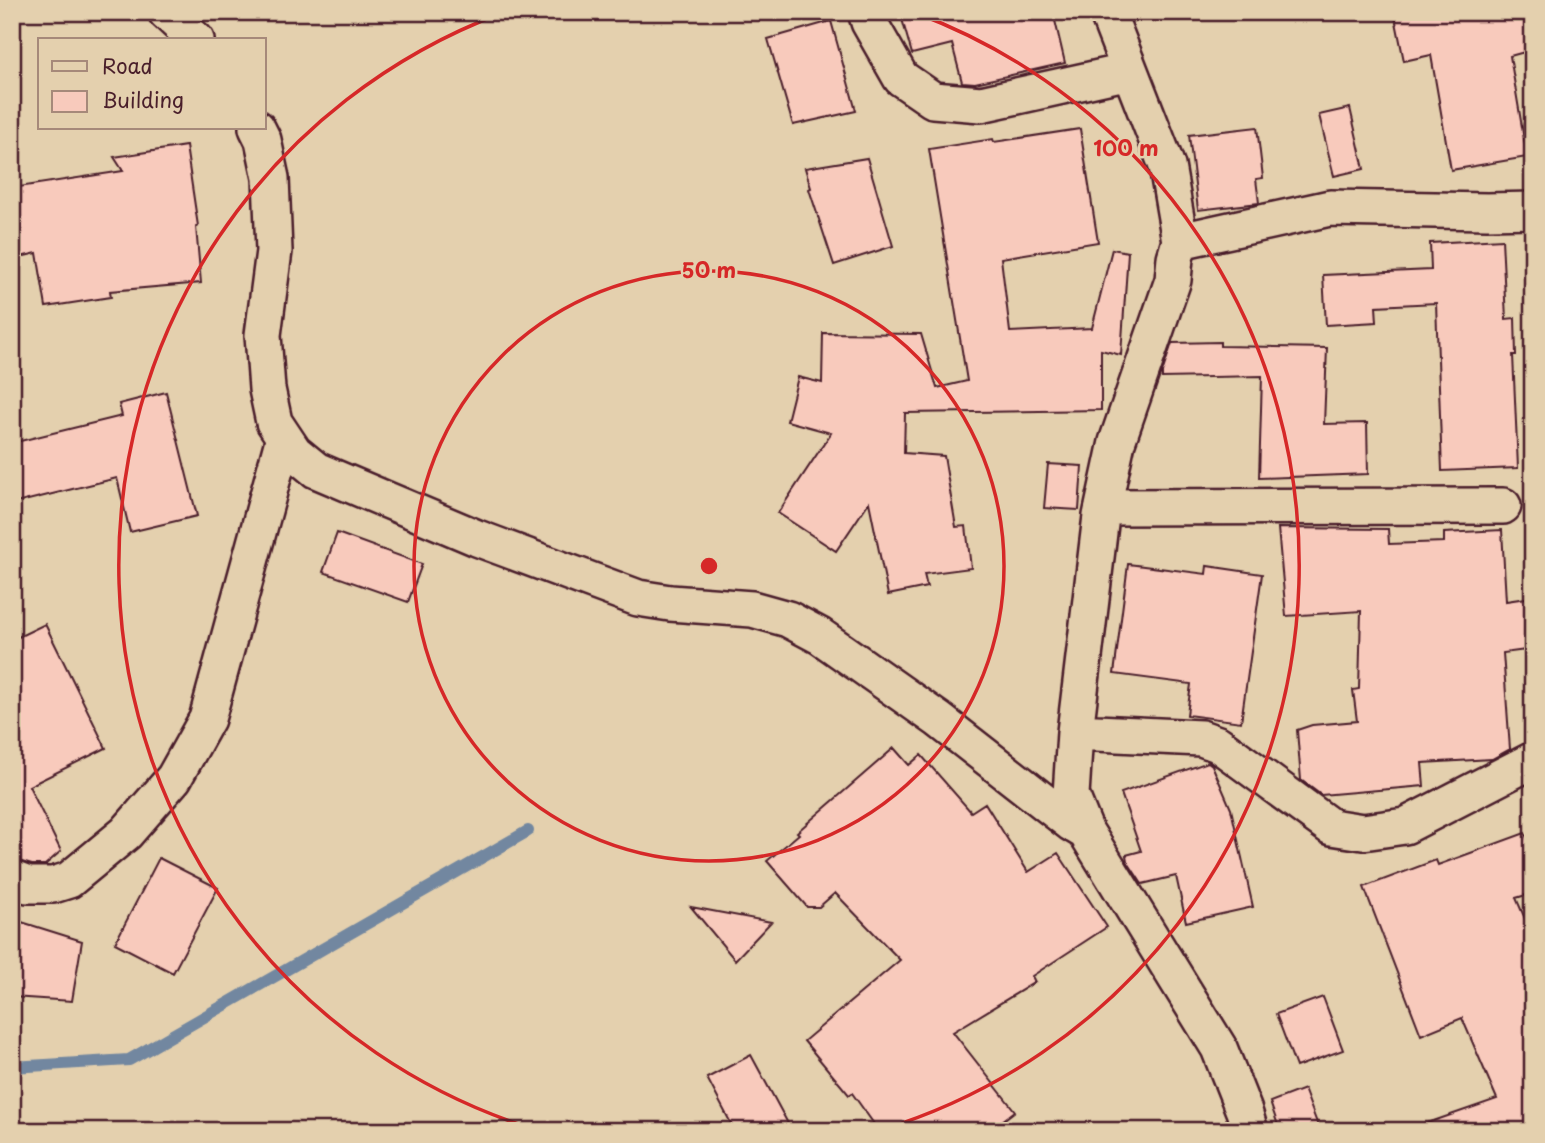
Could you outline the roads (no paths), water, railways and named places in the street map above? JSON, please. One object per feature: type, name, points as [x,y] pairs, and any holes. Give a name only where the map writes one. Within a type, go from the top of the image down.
[{"type":"street","points":[[166,12],[194,38]]},
{"type":"street","points":[[866,12],[901,78],[933,100],[981,104],[1130,71]]},
{"type":"street","points":[[1107,12],[1167,166],[1180,242],[1173,280],[1117,442],[1103,507],[1075,732],[1071,794],[1086,832],[1219,1048],[1250,1131]]},
{"type":"street","points":[[258,130],[263,140],[271,178],[274,251],[263,335],[267,389],[274,422],[294,452],[316,470],[477,538],[638,598],[752,609],[788,619],[820,636],[939,720],[1086,832]]},
{"type":"street","points":[[1180,242],[1330,208],[1533,210]]},
{"type":"street","points":[[12,879],[28,885],[53,885],[69,880],[126,833],[174,778],[207,719],[284,437]]},
{"type":"street","points":[[1103,507],[1503,506]]},
{"type":"street","points":[[1075,732],[1201,738],[1218,744],[1331,827],[1363,832],[1405,826],[1533,760]]},
{"type":"waterway","points":[[12,1067],[129,1060],[528,831]]}]
